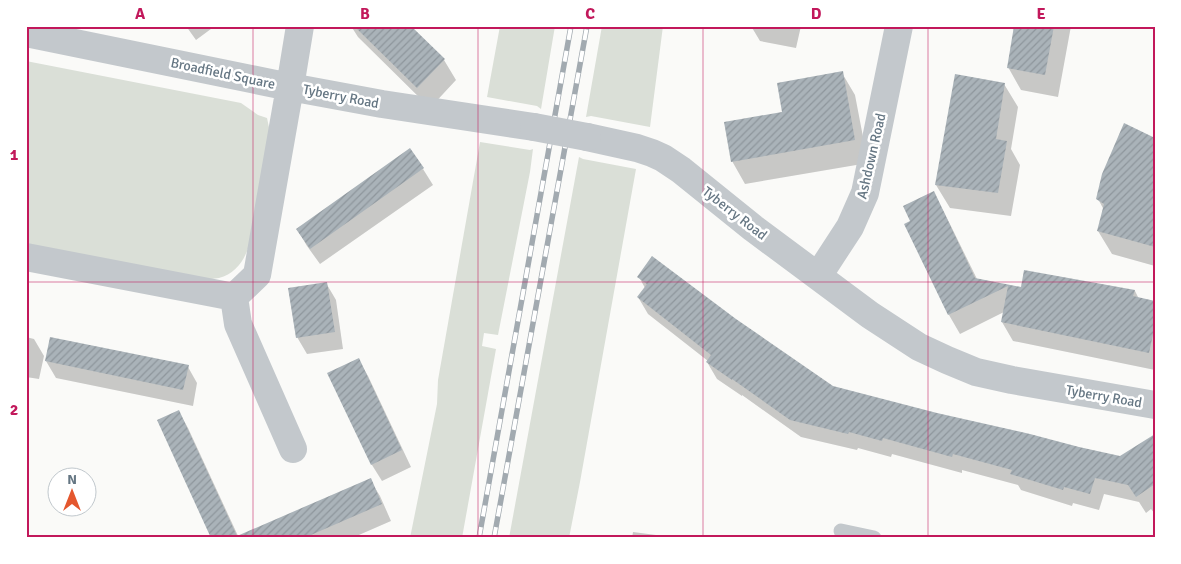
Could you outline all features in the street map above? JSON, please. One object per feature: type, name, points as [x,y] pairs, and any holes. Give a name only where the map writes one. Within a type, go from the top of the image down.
[{"type":"street","points":[[290,87],[300,26]]},
{"type":"street","name":"Ashdown Road","points":[[818,276],[850,227],[865,194],[899,26]]},
{"type":"street","name":"Broadfield Square","points":[[26,33],[290,87],[257,275],[234,297]]},
{"type":"street","name":"Tyberry Road","points":[[290,87],[587,137],[652,152],[689,176],[753,228],[870,315],[919,346],[976,372],[1155,405]]},
{"type":"street","points":[[26,257],[234,297],[238,324],[293,449]]},
{"type":"lane","points":[[841,531],[874,538]]},
{"type":"shaded area","points":[[500,26],[555,26],[541,109],[537,106],[487,97]]},
{"type":"shaded area","points":[[602,26],[663,26],[650,127],[591,116],[586,117]]},
{"type":"shaded area","points":[[26,61],[241,103],[258,115],[267,118],[270,132],[249,246],[238,266],[225,276],[203,279],[26,245]]},
{"type":"shaded area","points":[[480,142],[533,149],[530,172],[498,335],[484,333],[482,346],[496,349],[462,538],[410,538],[437,404],[438,380]]},
{"type":"shaded area","points":[[579,157],[636,169],[580,482],[569,538],[509,538]]},
{"type":"building","points":[[354,26],[411,26],[445,59],[417,88]]},
{"type":"building","points":[[1014,26],[1054,26],[1045,75],[1007,68]]},
{"type":"building","points":[[843,71],[855,140],[731,162],[724,122],[782,112],[777,83]]},
{"type":"building","points":[[955,74],[1005,83],[996,139],[1007,141],[998,193],[935,185]]},
{"type":"building","points":[[1124,123],[1155,138],[1155,247],[1097,231],[1104,204],[1096,199],[1102,174]]},
{"type":"building","points":[[410,148],[424,168],[310,249],[296,229]]},
{"type":"building","points":[[934,191],[975,278],[1021,287],[1024,270],[1135,290],[1133,296],[1155,301],[1155,325],[1149,353],[1001,322],[1008,286],[948,315],[904,224],[910,221],[903,206]]},
{"type":"building","points":[[652,256],[736,319],[833,386],[937,413],[1120,456],[1155,434],[1155,484],[1136,497],[1128,485],[1095,478],[1090,494],[1064,487],[1063,490],[1010,474],[1012,470],[953,454],[952,457],[883,438],[882,441],[790,420],[706,362],[711,355],[637,297],[647,284],[637,277]]},
{"type":"building","points":[[327,282],[335,332],[296,338],[288,288]]},
{"type":"building","points":[[50,337],[189,365],[183,390],[45,361]]},
{"type":"building","points":[[359,358],[402,450],[371,465],[327,373]]},
{"type":"building","points":[[179,410],[237,536],[371,478],[382,504],[304,538],[211,538],[157,420]]},
{"type":"railway","points":[[479,538],[571,26]]},
{"type":"railway","points":[[494,538],[587,26]]}]
